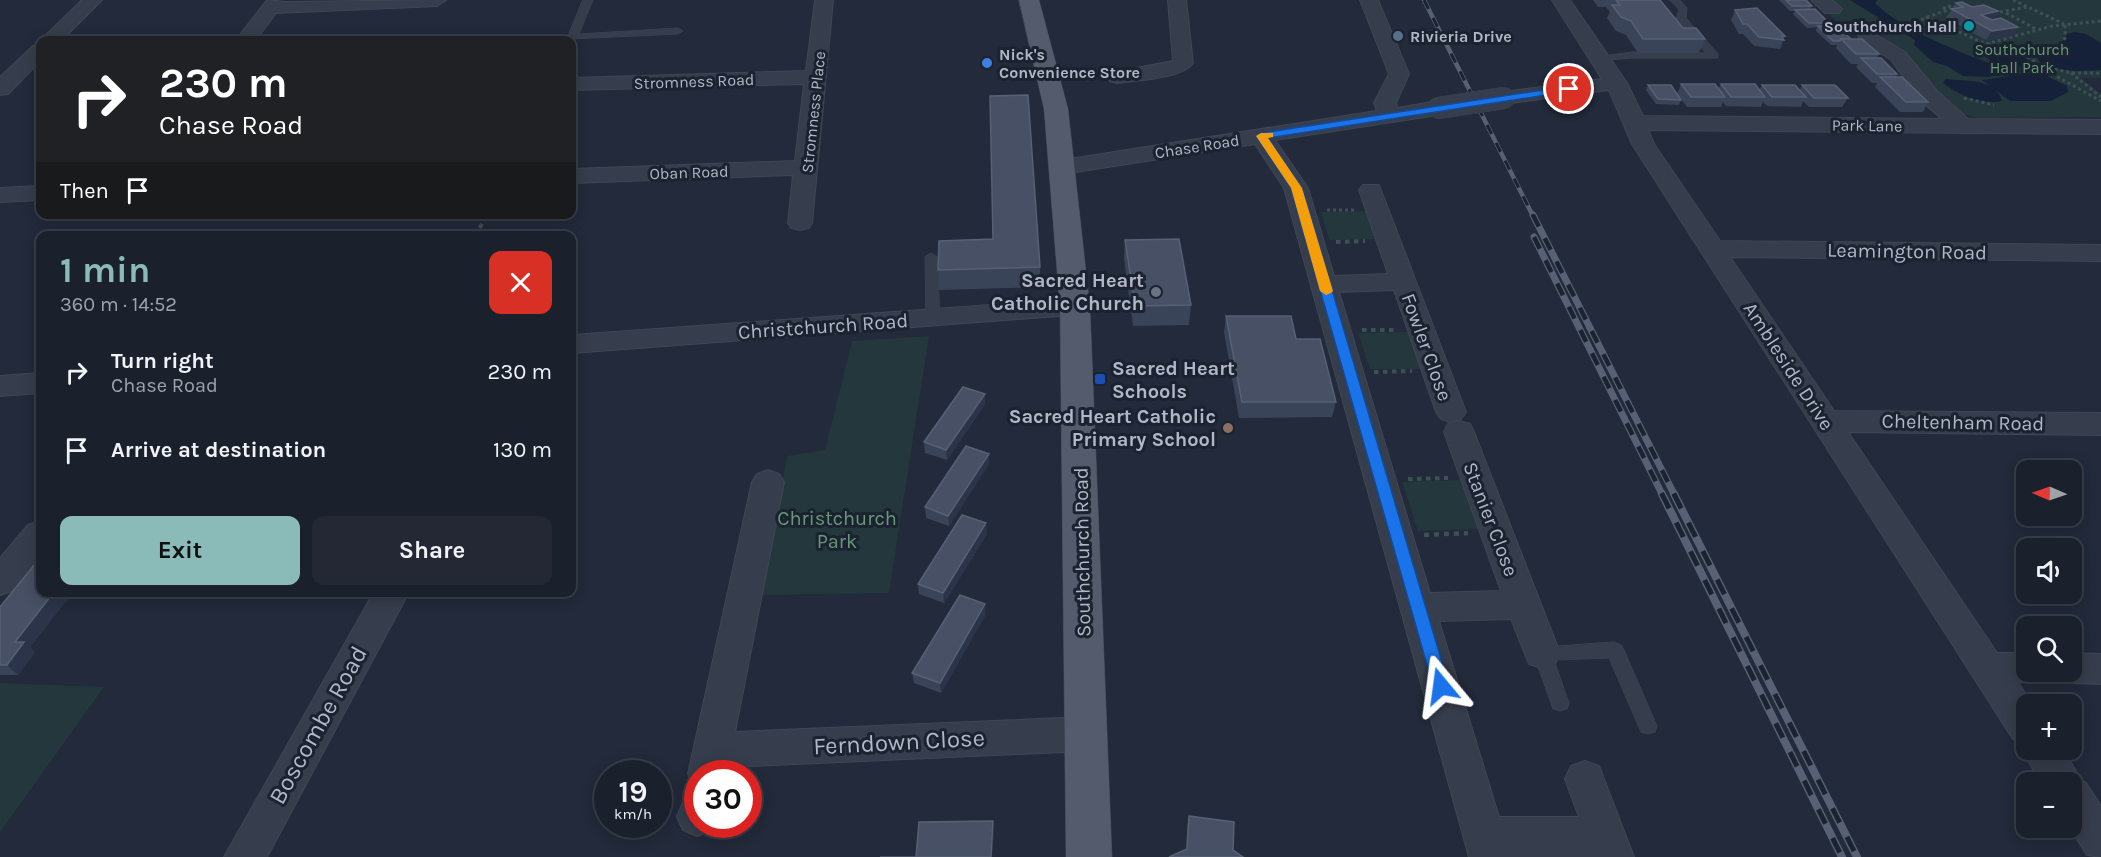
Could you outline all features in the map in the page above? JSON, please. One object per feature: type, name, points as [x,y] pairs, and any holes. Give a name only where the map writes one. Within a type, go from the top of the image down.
[{"type":"main road","name":"Southchurch Road","points":[[1029,0],[1056,109],[1075,308],[1089,857]]},
{"type":"street","points":[[55,36],[93,0]]},
{"type":"street","points":[[249,36],[274,4],[437,0]]},
{"type":"street","name":"Stromness Place","points":[[800,223],[824,0]]},
{"type":"street","points":[[1117,77],[1182,65],[1177,0]]},
{"type":"street","points":[[1369,0],[1399,74],[1385,103],[1389,116]]},
{"type":"street","name":"Ambleside Drive","points":[[1561,0],[1616,83],[1643,144],[2016,712]]},
{"type":"street","points":[[1877,34],[1898,56],[1929,96],[1963,126]]},
{"type":"street","points":[[0,89],[36,54]]},
{"type":"street","name":"Stromness Road","points":[[576,84],[817,77]]},
{"type":"street","name":"Chase Road","points":[[1063,166],[1616,83]]},
{"type":"street","name":"Park Lane","points":[[1633,123],[2101,127]]},
{"type":"street","points":[[1261,136],[1296,188],[1487,847],[1609,846],[1585,779]]},
{"type":"street","name":"Oban Road","points":[[576,176],[807,168]]},
{"type":"street","points":[[0,195],[36,193]]},
{"type":"street","name":"Fowler Close","points":[[1365,200],[1404,282],[1455,422]]},
{"type":"street","name":"Leamington Road","points":[[1713,249],[2101,253]]},
{"type":"street","name":"Fowler Close","points":[[1324,284],[1404,282]]},
{"type":"street","name":"Christchurch Road","points":[[576,345],[1075,308]]},
{"type":"street","points":[[0,386],[36,380]]},
{"type":"street","name":"Cheltenham Road","points":[[1825,421],[2101,424]]},
{"type":"street","name":"Stanier Close","points":[[1455,422],[1542,653]]},
{"type":"street","name":"Ferndown Close","points":[[709,760],[768,482]]},
{"type":"street","points":[[0,581],[36,539]]},
{"type":"street","name":"Boscombe Road","points":[[245,857],[389,597]]},
{"type":"street","name":"Stanier Close","points":[[1419,608],[1523,605]]},
{"type":"street","points":[[1987,668],[2016,668]]},
{"type":"street","points":[[2082,668],[2101,669]]},
{"type":"street","name":"Ferndown Close","points":[[736,760],[1086,734]]},
{"type":"street","points":[[2082,812],[2101,841]]},
{"type":"lane","points":[[573,36],[588,0]]},
{"type":"lane","points":[[1600,59],[1632,55],[1714,56],[1681,18],[1684,10],[1675,0]]},
{"type":"lane","points":[[576,37],[678,32]]},
{"type":"lane","points":[[931,257],[933,318]]},
{"type":"lane","points":[[1560,703],[1542,653],[1615,650],[1648,726]]},
{"type":"path","points":[[2013,0],[2065,25]]},
{"type":"path","points":[[1877,34],[1922,22],[1926,17],[1947,10],[1944,8],[1946,6],[1964,10]]},
{"type":"path","points":[[1990,12],[2005,13],[2028,7]]},
{"type":"path","points":[[1990,12],[2000,18]]},
{"type":"path","points":[[1990,12],[1993,18]]},
{"type":"path","points":[[2005,13],[2037,29]]},
{"type":"path","points":[[1926,17],[1986,44],[2027,55],[2040,66],[2101,99]]},
{"type":"path","points":[[2009,23],[2020,21]]},
{"type":"path","points":[[1986,44],[2037,29],[2101,21]]},
{"type":"path","points":[[2027,55],[2057,49],[2065,38],[2065,25]]},
{"type":"path","points":[[2018,28],[2026,32]]},
{"type":"path","points":[[2008,30],[2017,35]]},
{"type":"path","points":[[2040,66],[2071,73],[2101,73]]},
{"type":"path","points":[[2071,73],[2101,99]]},
{"type":"path","points":[[1958,97],[2002,106]]},
{"type":"path","points":[[1317,211],[1365,200]]},
{"type":"path","points":[[1326,242],[1370,241]]},
{"type":"path","points":[[1353,331],[1421,329]]},
{"type":"path","points":[[1366,372],[1436,371]]},
{"type":"path","points":[[1398,480],[1454,478]]},
{"type":"path","points":[[1415,535],[1473,533]]},
{"type":"green space","name":"Southchurch Hall Park","points":[[1825,0],[2101,0],[2101,78],[2081,78],[2101,94],[2101,117],[1977,118],[1954,111],[1907,57],[1874,31],[1852,31],[1829,15],[1841,12]]},
{"type":"green space","points":[[1367,211],[1376,239],[1329,240],[1321,212]]},
{"type":"green space","points":[[1409,332],[1422,369],[1370,369],[1358,333]]},
{"type":"green space","name":"Christchurch Park","points":[[929,336],[889,593],[763,595],[787,456],[825,450],[852,341]]},
{"type":"green space","points":[[1460,480],[1478,529],[1418,531],[1402,482]]},
{"type":"green space","points":[[0,683],[104,687],[0,832]]},
{"type":"water","points":[[1850,0],[1878,0],[1875,3],[1905,26],[1939,43],[1990,63],[2005,73],[1989,77],[1963,76],[1947,66],[1933,62],[1914,45],[1915,40]]},
{"type":"water","points":[[2074,32],[2086,34],[2101,43],[2101,70],[2060,69],[2038,60],[2037,56],[2057,50],[2067,34]]},
{"type":"water","points":[[2017,53],[2037,66],[2001,67],[1987,58]]},
{"type":"water","points":[[2039,72],[2067,86],[2068,92],[2051,101],[2010,101],[1982,80]]},
{"type":"water","points":[[1946,79],[1986,84],[1998,93],[2002,101],[1986,102],[1971,98],[1943,83]]},
{"type":"building","points":[[1616,0],[1660,0],[1683,28],[1696,28],[1705,39],[1643,39],[1631,21],[1621,17],[1612,5],[1620,5]]},
{"type":"building","points":[[1786,0],[1806,0],[1812,6],[1792,6]]},
{"type":"building","points":[[1962,2],[1972,7],[1984,5],[1998,11],[1981,15],[1992,20],[2001,18],[2018,27],[1992,31],[1951,9],[1963,7],[1956,3]]},
{"type":"building","points":[[1757,8],[1785,36],[1781,36],[1784,40],[1759,37],[1747,24],[1743,24],[1735,10]]},
{"type":"building","points":[[1815,9],[1829,23],[1809,23],[1795,10]]},
{"type":"building","points":[[1818,26],[1837,26],[1851,39],[1833,41]]},
{"type":"building","points":[[1841,39],[1862,39],[1879,54],[1856,54]]},
{"type":"building","points":[[1861,58],[1881,58],[1897,74],[1877,74]]},
{"type":"building","points":[[1880,77],[1902,77],[1928,102],[1906,102]]},
{"type":"building","points":[[1681,84],[1715,84],[1725,97],[1691,97]]},
{"type":"building","points":[[1721,84],[1755,84],[1765,97],[1731,97]]},
{"type":"building","points":[[1648,85],[1671,85],[1681,100],[1658,99]]},
{"type":"building","points":[[1762,85],[1795,85],[1806,97],[1772,97]]},
{"type":"building","points":[[1802,85],[1835,85],[1848,98],[1814,98]]},
{"type":"building","points":[[1028,95],[1040,267],[938,270],[939,241],[993,239],[990,96]]},
{"type":"building","name":"Sacred Heart Catholic Church","points":[[1179,239],[1191,305],[1135,306],[1125,240]]},
{"type":"building","points":[[1226,316],[1291,316],[1296,339],[1320,339],[1336,402],[1242,402]]},
{"type":"building","points":[[963,387],[985,394],[946,450],[924,442]]},
{"type":"building","points":[[966,446],[989,454],[948,516],[925,507]]},
{"type":"building","points":[[962,515],[986,523],[943,593],[918,584]]},
{"type":"building","points":[[36,563],[36,597],[50,597],[15,642],[24,642],[7,665],[0,665],[0,607]]},
{"type":"building","points":[[960,595],[985,604],[940,683],[912,673]]},
{"type":"building","points":[[1189,816],[1234,822],[1233,850],[1243,857],[1169,857],[1187,849]]},
{"type":"building","points":[[993,821],[991,857],[916,857],[919,822]]},
{"type":"railway","points":[[1424,0],[1533,216]]},
{"type":"railway","points":[[1533,215],[1675,496]]},
{"type":"railway","points":[[1534,237],[1663,496]]},
{"type":"railway","points":[[1662,494],[1842,857]]},
{"type":"railway","points":[[1674,494],[1857,857]]},
{"type":"slow traffic","points":[[1270,135],[1261,136],[1296,188],[1326,291]]},
{"type":"place","name":"Southchurch Hall","points":[[1969,26]]},
{"type":"place","name":"Rivieria Drive","points":[[1398,36]]},
{"type":"place","name":"Nick's Convenience Store","points":[[987,63]]},
{"type":"place","name":"Sacred Heart Catholic Church","points":[[1156,292]]},
{"type":"place","name":"Sacred Heart Schools","points":[[1100,379]]},
{"type":"place","name":"Sacred Heart Catholic Primary School","points":[[1228,428]]},
{"type":"route","points":[[1441,686],[1296,188],[1261,136],[1569,89]]}]
